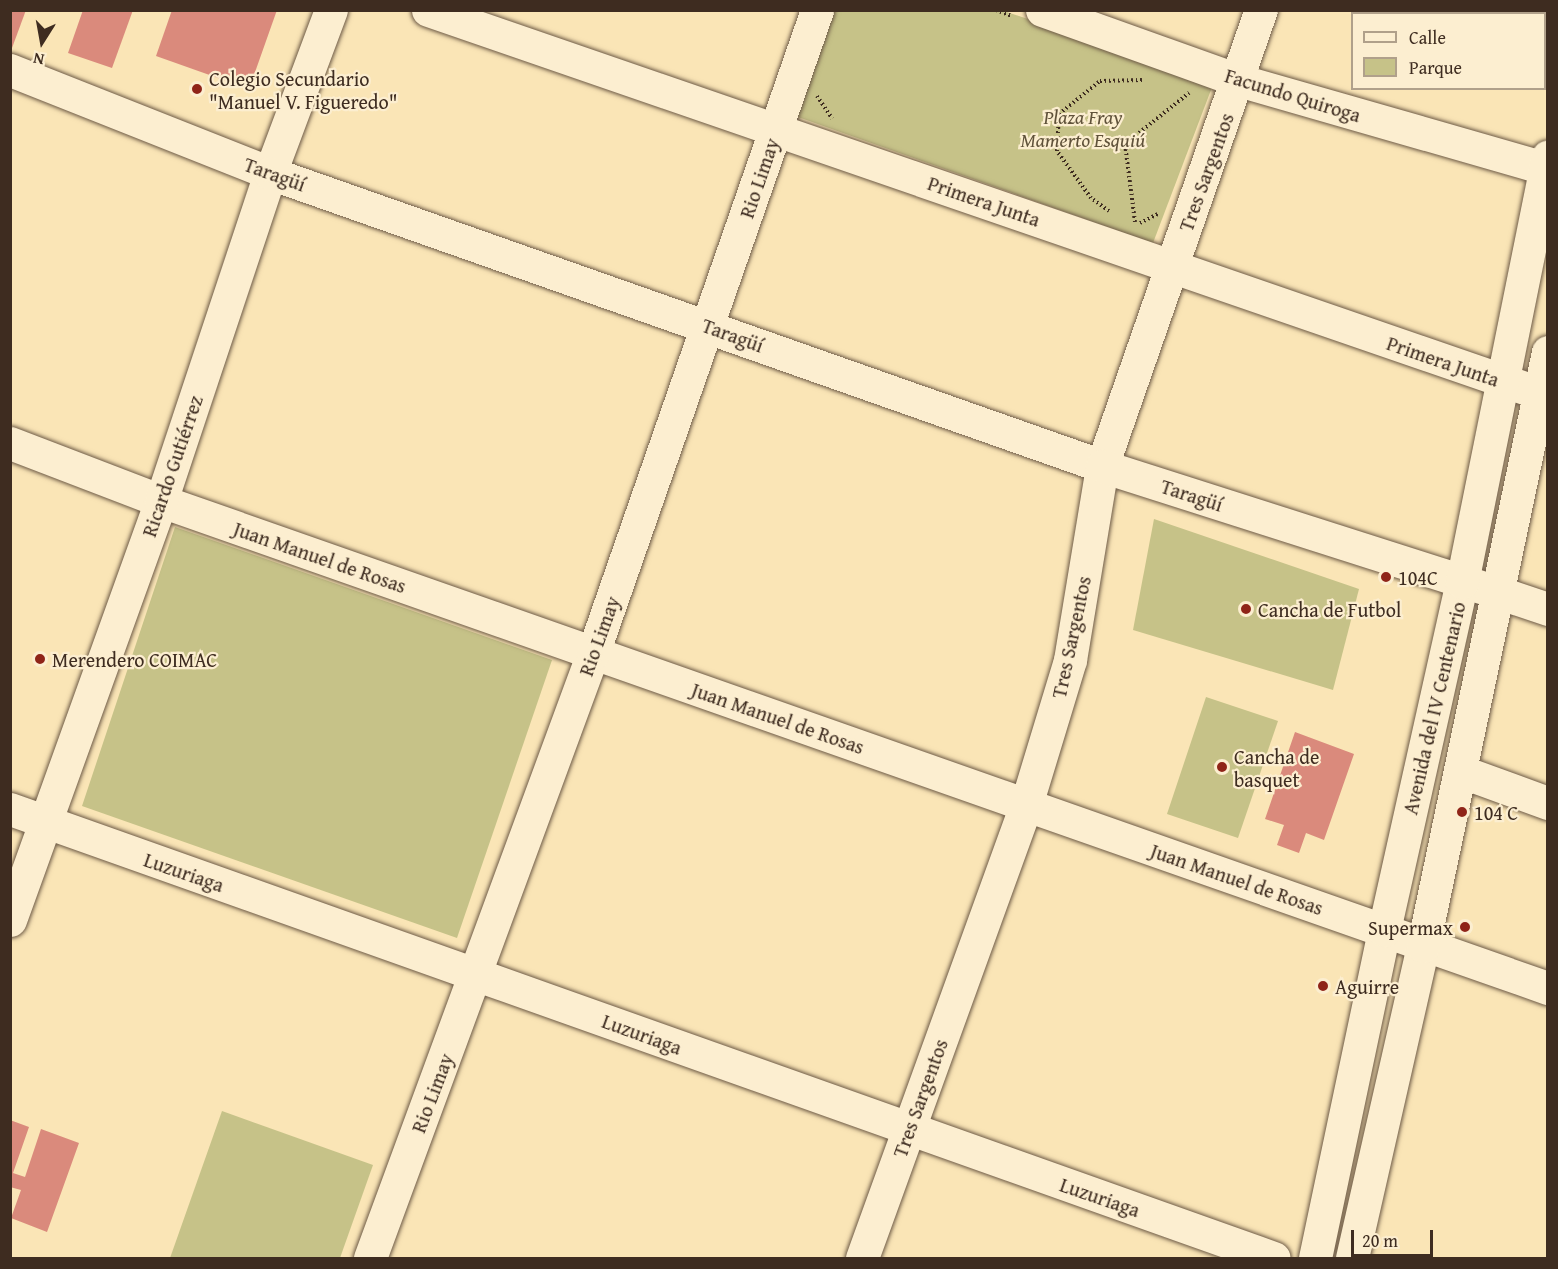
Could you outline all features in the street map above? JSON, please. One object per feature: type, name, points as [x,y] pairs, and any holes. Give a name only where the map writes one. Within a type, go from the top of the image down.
[{"type":"street","name":"Ricardo Gutiérrez","points":[[10,920],[160,501],[270,173],[331,10]]},
{"type":"street","name":"Primera Junta","points":[[428,10],[1172,265],[1501,382],[1539,393]]},
{"type":"street","name":"Rio Limay","points":[[370,1258],[477,975],[593,653],[818,10]]},
{"type":"street","name":"Tres Sargentos","points":[[862,1258],[1026,805],[1070,660],[1102,466],[1261,10]]},
{"type":"street","name":"Facundo Quiroga","points":[[1030,14],[1238,80],[1547,165]]},
{"type":"street","name":"Taragüí","points":[[10,70],[270,173],[1102,466],[1497,592]]},
{"type":"street","name":"Avenida del IV Centenario","points":[[1315,1258],[1384,930],[1462,582],[1547,165]]},
{"type":"street","name":"Avenida del IV Centenario","points":[[1352,1258],[1423,946],[1548,352]]},
{"type":"street","name":"Juan Manuel de Rosas","points":[[10,443],[160,501],[1548,988]]},
{"type":"street","points":[[1497,592],[1548,609]]},
{"type":"street","points":[[1460,771],[1548,803]]},
{"type":"street","name":"Luzuriaga","points":[[10,809],[1274,1258]]},
{"type":"path","points":[[996,10],[1030,14]]},
{"type":"path","points":[[1099,213],[1112,215],[1091,198],[1057,151],[1059,114],[1101,81],[1153,79]]},
{"type":"path","points":[[1188,86],[1194,102]]},
{"type":"path","points":[[815,93],[834,120]]},
{"type":"path","points":[[1136,225],[1125,144],[1190,93]]},
{"type":"path","points":[[1128,223],[1136,225],[1159,214],[1162,203]]},
{"type":"green space","name":"Plaza Fray Mamerto Esquiú","points":[[817,11],[1004,11],[1214,82],[1153,243],[781,111]]},
{"type":"green space","name":"Cancha de Futbol","points":[[1154,519],[1359,589],[1333,690],[1133,630]]},
{"type":"green space","points":[[175,527],[552,660],[457,938],[82,806]]},
{"type":"green space","name":"Cancha de basquet","points":[[1206,697],[1278,721],[1238,838],[1167,814]]},
{"type":"green space","points":[[222,1111],[373,1165],[340,1258],[170,1258]]},
{"type":"building","points":[[10,10],[26,10],[12,48],[10,47]]},
{"type":"building","points":[[83,10],[133,10],[112,68],[68,53]]},
{"type":"building","points":[[172,10],[277,10],[249,89],[156,56]]},
{"type":"building","points":[[1295,732],[1354,754],[1324,840],[1306,833],[1299,853],[1277,845],[1284,825],[1265,819]]},
{"type":"building","points":[[10,1120],[29,1127],[13,1173],[25,1177],[41,1129],[79,1143],[47,1232],[11,1218],[21,1190],[10,1187]]},
{"type":"place","name":"Colegio Secundario \"Manuel V. Figueredo\"","points":[[197,89]]},
{"type":"place","name":"104C","points":[[1386,577]]},
{"type":"place","name":"Cancha de Futbol","points":[[1246,609]]},
{"type":"place","name":"Merendero COIMAC","points":[[40,659]]},
{"type":"place","name":"Cancha de basquet","points":[[1222,767]]},
{"type":"place","name":"104 C","points":[[1462,812]]},
{"type":"place","name":"Supermax","points":[[1465,927]]},
{"type":"place","name":"Aguirre","points":[[1323,986]]}]
